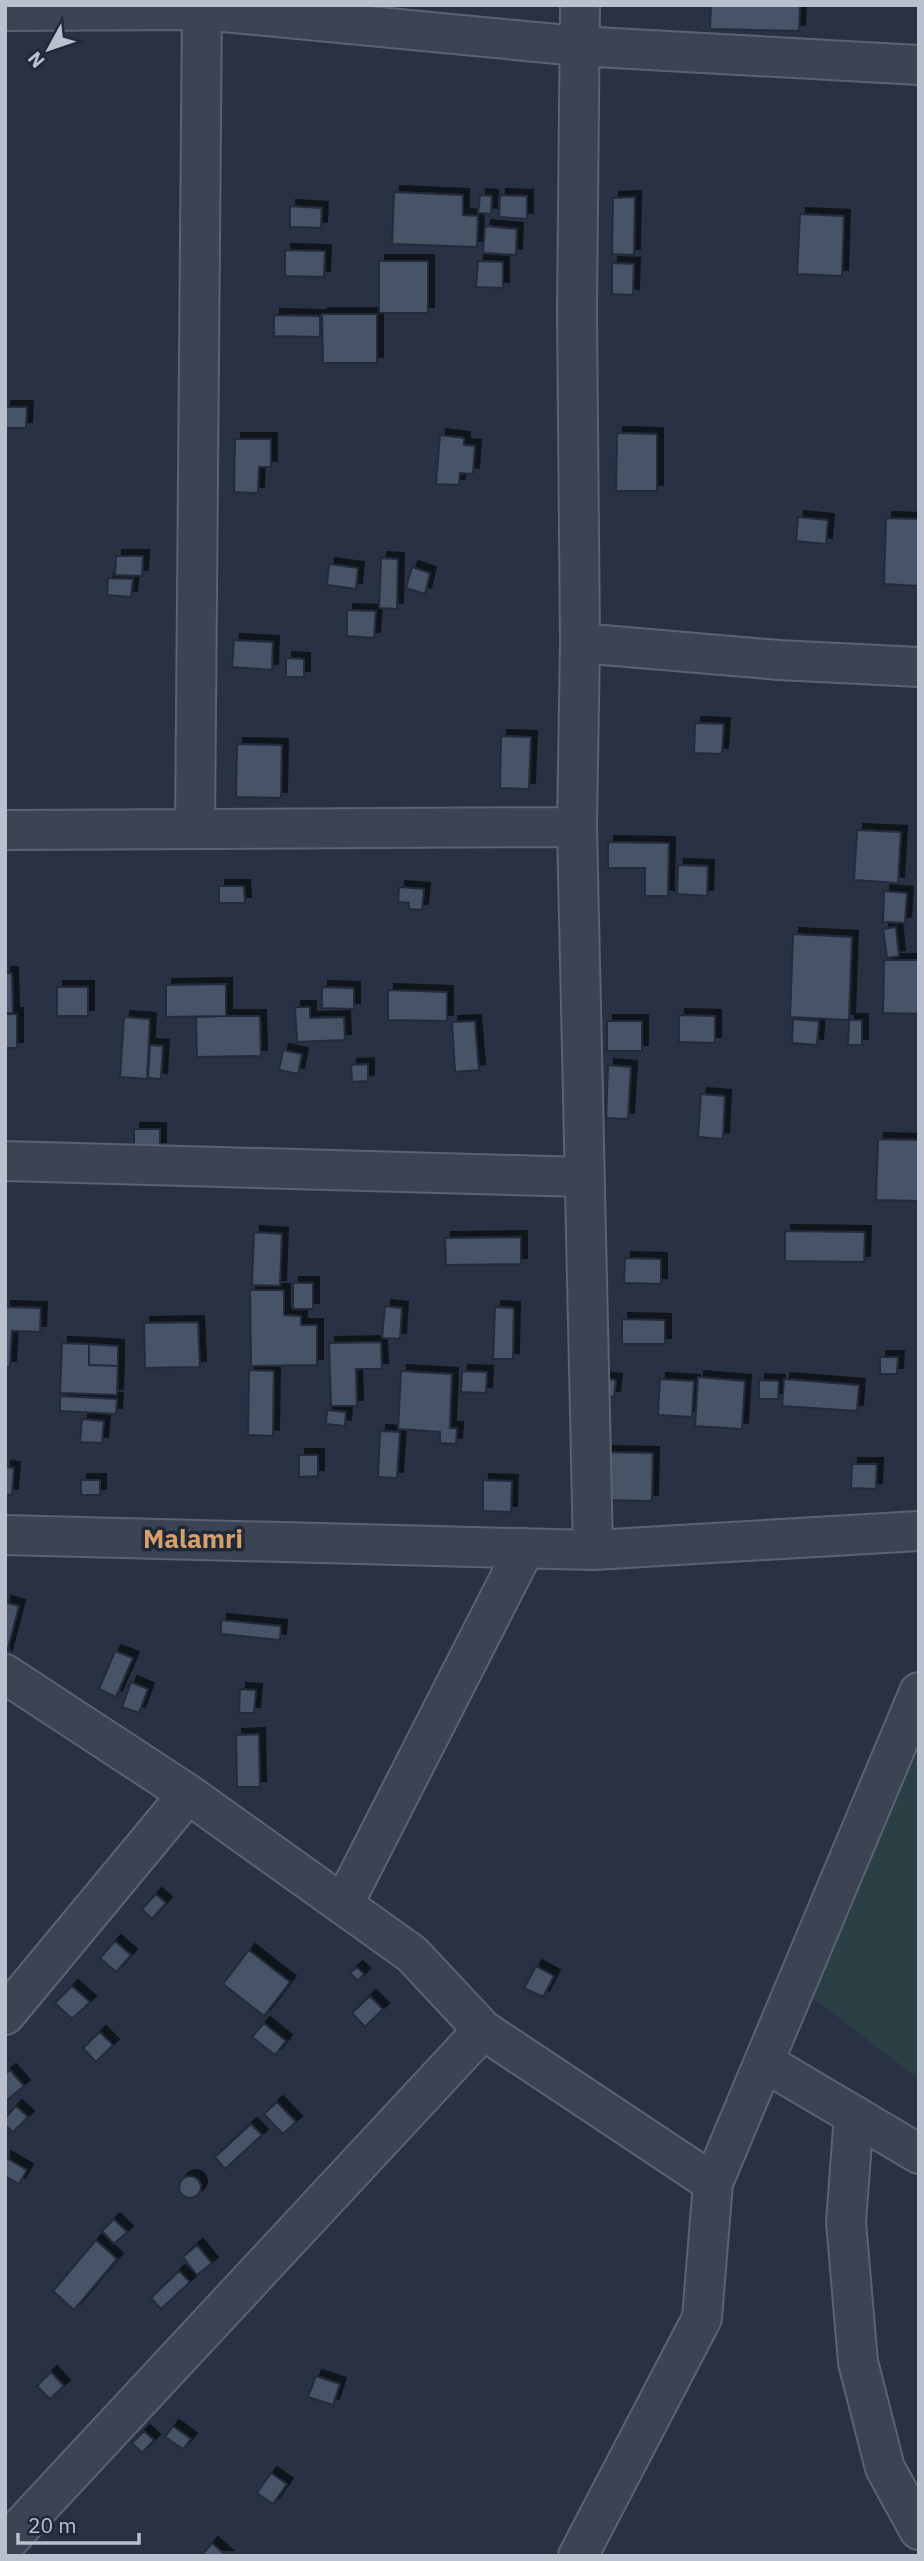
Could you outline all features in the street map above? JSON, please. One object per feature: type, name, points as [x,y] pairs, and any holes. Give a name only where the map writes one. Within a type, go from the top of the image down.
[{"type":"street","points":[[580,5],[577,311],[580,643],[578,827],[593,1550]]},
{"type":"street","points":[[195,829],[202,8]]},
{"type":"street","points":[[5,10],[202,8],[579,46],[919,65]]},
{"type":"street","points":[[580,643],[779,660],[919,667]]},
{"type":"street","points":[[5,830],[578,827]]},
{"type":"street","points":[[5,1161],[585,1177]]},
{"type":"street","points":[[5,1535],[593,1550],[919,1531]]},
{"type":"street","points":[[343,1905],[525,1548]]},
{"type":"street","points":[[5,1674],[188,1794],[412,1954],[483,2030],[713,2183]]},
{"type":"street","points":[[578,2556],[702,2318],[713,2183],[919,1692]]},
{"type":"street","points":[[5,2015],[188,1794]]},
{"type":"street","points":[[5,2544],[483,2030]]},
{"type":"street","points":[[764,2062],[919,2154]]},
{"type":"street","points":[[854,2115],[846,2222],[858,2362],[885,2468],[919,2530]]},
{"type":"green space","points":[[919,1710],[919,2079],[784,1976]]},
{"type":"building","points":[[711,5],[800,5],[799,31],[710,29]]},
{"type":"building","points":[[394,192],[463,195],[463,215],[478,216],[477,247],[392,244]]},
{"type":"building","points":[[480,195],[492,196],[491,214],[478,213]]},
{"type":"building","points":[[500,195],[527,196],[527,219],[499,217]]},
{"type":"building","points":[[635,197],[634,255],[612,254],[613,198]]},
{"type":"building","points":[[290,206],[322,208],[321,228],[290,227]]},
{"type":"building","points":[[800,214],[844,216],[842,276],[797,274]]},
{"type":"building","points":[[485,226],[517,229],[516,255],[483,253]]},
{"type":"building","points":[[285,250],[325,251],[324,277],[285,276]]},
{"type":"building","points":[[379,261],[428,261],[428,313],[379,313]]},
{"type":"building","points":[[478,261],[503,262],[503,288],[476,287]]},
{"type":"building","points":[[612,263],[634,264],[633,295],[612,294]]},
{"type":"building","points":[[322,314],[377,314],[377,363],[323,363]]},
{"type":"building","points":[[274,315],[320,316],[320,337],[274,336]]},
{"type":"building","points":[[5,407],[27,407],[26,428],[5,428]]},
{"type":"building","points":[[617,433],[657,434],[657,491],[616,491]]},
{"type":"building","points":[[440,435],[464,438],[464,445],[475,446],[473,474],[460,473],[459,485],[436,484]]},
{"type":"building","points":[[235,439],[271,439],[271,467],[259,467],[258,493],[234,492]]},
{"type":"building","points":[[798,517],[828,520],[826,544],[796,541]]},
{"type":"building","points":[[886,518],[919,519],[919,586],[884,584]]},
{"type":"building","points":[[116,556],[143,556],[142,576],[115,575]]},
{"type":"building","points":[[381,558],[398,559],[397,609],[379,608]]},
{"type":"building","points":[[329,564],[358,568],[356,589],[327,585]]},
{"type":"building","points":[[412,567],[430,573],[425,594],[406,588]]},
{"type":"building","points":[[108,578],[133,579],[131,597],[107,595]]},
{"type":"building","points":[[347,610],[376,611],[374,638],[347,636]]},
{"type":"building","points":[[234,640],[273,642],[272,670],[232,667]]},
{"type":"building","points":[[286,658],[304,659],[304,677],[286,677]]},
{"type":"building","points":[[695,723],[724,724],[722,754],[694,753]]},
{"type":"building","points":[[501,736],[531,737],[529,789],[500,788]]},
{"type":"building","points":[[237,744],[282,745],[281,798],[236,797]]},
{"type":"building","points":[[857,830],[901,832],[898,883],[854,880]]},
{"type":"building","points":[[608,842],[669,843],[668,896],[645,896],[645,868],[608,868]]},
{"type":"building","points":[[678,865],[708,866],[707,896],[677,894]]},
{"type":"building","points":[[219,886],[244,886],[245,903],[219,903]]},
{"type":"building","points":[[399,887],[424,889],[422,910],[409,909],[409,903],[398,902]]},
{"type":"building","points":[[884,891],[907,893],[905,923],[883,922]]},
{"type":"building","points":[[896,927],[899,956],[887,958],[883,929]]},
{"type":"building","points":[[793,934],[852,937],[849,1020],[790,1017]]},
{"type":"building","points":[[884,960],[919,960],[919,1014],[883,1013]]},
{"type":"building","points":[[5,973],[12,973],[13,1013],[5,1013]]},
{"type":"building","points":[[226,984],[226,1016],[166,1017],[166,985]]},
{"type":"building","points":[[57,987],[88,987],[88,1016],[57,1016]]},
{"type":"building","points":[[322,987],[354,988],[354,1009],[322,1008]]},
{"type":"building","points":[[388,990],[447,992],[447,1021],[388,1020]]},
{"type":"building","points":[[295,1007],[310,1007],[310,1018],[344,1017],[345,1040],[297,1042]]},
{"type":"building","points":[[5,1014],[17,1014],[17,1048],[5,1048]]},
{"type":"building","points":[[679,1015],[715,1016],[715,1043],[679,1042]]},
{"type":"building","points":[[260,1016],[261,1056],[197,1057],[196,1017]]},
{"type":"building","points":[[124,1017],[150,1019],[147,1079],[120,1077]]},
{"type":"building","points":[[793,1019],[819,1021],[817,1045],[792,1043]]},
{"type":"building","points":[[849,1020],[862,1020],[862,1045],[848,1045]]},
{"type":"building","points":[[475,1021],[479,1070],[455,1072],[452,1022]]},
{"type":"building","points":[[607,1021],[642,1021],[642,1051],[607,1051]]},
{"type":"building","points":[[150,1045],[163,1046],[161,1079],[148,1078]]},
{"type":"building","points":[[283,1050],[302,1054],[298,1074],[279,1070]]},
{"type":"building","points":[[368,1064],[368,1081],[352,1082],[351,1065]]},
{"type":"building","points":[[608,1065],[631,1067],[628,1119],[606,1118]]},
{"type":"building","points":[[701,1094],[725,1096],[723,1139],[698,1137]]},
{"type":"building","points":[[134,1129],[160,1129],[160,1148],[134,1148]]},
{"type":"building","points":[[878,1139],[919,1140],[919,1201],[876,1200]]},
{"type":"building","points":[[785,1231],[865,1232],[864,1262],[785,1261]]},
{"type":"building","points":[[254,1232],[282,1234],[280,1286],[252,1285]]},
{"type":"building","points":[[521,1237],[521,1264],[446,1265],[445,1238]]},
{"type":"building","points":[[625,1258],[661,1259],[661,1284],[624,1283]]},
{"type":"building","points":[[293,1283],[313,1283],[313,1309],[293,1309]]},
{"type":"building","points":[[250,1290],[284,1290],[284,1315],[301,1316],[301,1325],[317,1325],[317,1365],[251,1366]]},
{"type":"building","points":[[385,1306],[402,1308],[400,1339],[382,1338]]},
{"type":"building","points":[[5,1307],[41,1308],[40,1332],[12,1331],[10,1367],[5,1367]]},
{"type":"building","points":[[495,1307],[514,1308],[513,1359],[493,1359]]},
{"type":"building","points":[[622,1319],[665,1320],[665,1344],[622,1344]]},
{"type":"building","points":[[198,1322],[200,1367],[145,1368],[144,1323]]},
{"type":"building","points":[[381,1342],[382,1369],[356,1369],[357,1406],[331,1406],[329,1343]]},
{"type":"building","points":[[62,1343],[89,1344],[89,1365],[118,1366],[117,1395],[60,1393]]},
{"type":"building","points":[[89,1344],[118,1346],[118,1366],[89,1365]]},
{"type":"building","points":[[880,1357],[898,1357],[897,1374],[880,1374]]},
{"type":"building","points":[[249,1370],[274,1371],[273,1436],[248,1435]]},
{"type":"building","points":[[401,1371],[452,1374],[450,1428],[457,1428],[456,1444],[440,1443],[440,1432],[398,1429]]},
{"type":"building","points":[[462,1371],[487,1372],[486,1393],[461,1392]]},
{"type":"building","points":[[698,1377],[745,1381],[742,1429],[695,1426]]},
{"type":"building","points":[[601,1378],[616,1380],[614,1397],[599,1396]]},
{"type":"building","points":[[660,1379],[694,1381],[692,1417],[658,1415]]},
{"type":"building","points":[[784,1379],[859,1385],[857,1411],[782,1406]]},
{"type":"building","points":[[759,1380],[779,1381],[778,1399],[759,1399]]},
{"type":"building","points":[[60,1396],[117,1399],[116,1414],[60,1411]]},
{"type":"building","points":[[327,1410],[346,1412],[345,1426],[326,1424]]},
{"type":"building","points":[[82,1419],[104,1421],[102,1443],[80,1442]]},
{"type":"building","points":[[380,1431],[400,1432],[397,1478],[378,1477]]},
{"type":"building","points":[[601,1452],[653,1453],[652,1501],[599,1500]]},
{"type":"building","points":[[299,1455],[318,1455],[318,1476],[299,1477]]},
{"type":"building","points":[[852,1464],[877,1464],[876,1489],[851,1488]]},
{"type":"building","points":[[5,1467],[14,1468],[12,1495],[5,1494]]},
{"type":"building","points":[[81,1480],[100,1480],[100,1495],[81,1495]]},
{"type":"building","points":[[483,1480],[512,1481],[511,1512],[483,1511]]},
{"type":"building","points":[[5,1602],[19,1606],[6,1656],[5,1655]]},
{"type":"building","points":[[221,1620],[281,1626],[280,1640],[221,1634]]},
{"type":"building","points":[[115,1651],[133,1658],[116,1697],[99,1689]]},
{"type":"building","points":[[131,1682],[148,1689],[139,1713],[122,1707]]},
{"type":"building","points":[[240,1689],[256,1690],[254,1713],[239,1713]]},
{"type":"building","points":[[259,1734],[260,1787],[237,1787],[236,1735]]},
{"type":"building","points":[[156,1894],[166,1903],[152,1919],[142,1909]]},
{"type":"building","points":[[115,1941],[131,1955],[116,1972],[100,1958]]},
{"type":"building","points":[[249,1950],[290,1982],[264,2016],[223,1984]]},
{"type":"building","points":[[536,1966],[554,1976],[543,1997],[524,1988]]},
{"type":"building","points":[[357,1967],[364,1974],[358,1981],[350,1973]]},
{"type":"building","points":[[72,1986],[90,2002],[72,2019],[55,2003]]},
{"type":"building","points":[[370,1996],[383,2009],[365,2027],[352,2013]]},
{"type":"building","points":[[264,2023],[286,2041],[275,2055],[252,2037]]},
{"type":"building","points":[[100,2032],[113,2045],[96,2062],[83,2048]]},
{"type":"building","points":[[10,2070],[24,2086],[5,2102],[5,2074]]},
{"type":"building","points":[[277,2102],[296,2122],[283,2134],[264,2114]]},
{"type":"building","points":[[16,2106],[28,2117],[13,2132],[5,2125],[5,2118]]},
{"type":"building","points":[[251,2124],[262,2135],[225,2169],[215,2157]]},
{"type":"building","points":[[5,2157],[27,2170],[19,2184],[5,2176]]},
{"type":"building","points":[[190,2176],[198,2179],[201,2187],[198,2195],[190,2198],[182,2195],[179,2187],[182,2179]]},
{"type":"building","points":[[114,2219],[127,2232],[114,2244],[102,2231]]},
{"type":"building","points":[[96,2240],[117,2259],[74,2310],[53,2291]]},
{"type":"building","points":[[197,2245],[212,2263],[197,2275],[183,2257]]},
{"type":"building","points":[[179,2271],[190,2282],[161,2309],[151,2298]]},
{"type":"building","points":[[51,2372],[64,2386],[50,2399],[37,2386]]},
{"type":"building","points":[[316,2376],[340,2384],[333,2405],[308,2397]]},
{"type":"building","points":[[173,2426],[191,2439],[183,2449],[165,2437]]},
{"type":"building","points":[[144,2431],[154,2440],[142,2453],[132,2443]]},
{"type":"building","points":[[271,2473],[287,2484],[273,2504],[257,2493]]},
{"type":"building","points":[[212,2543],[227,2556],[201,2556]]},
{"type":"district","name":"Malamri","points":[[193,1539]]}]
